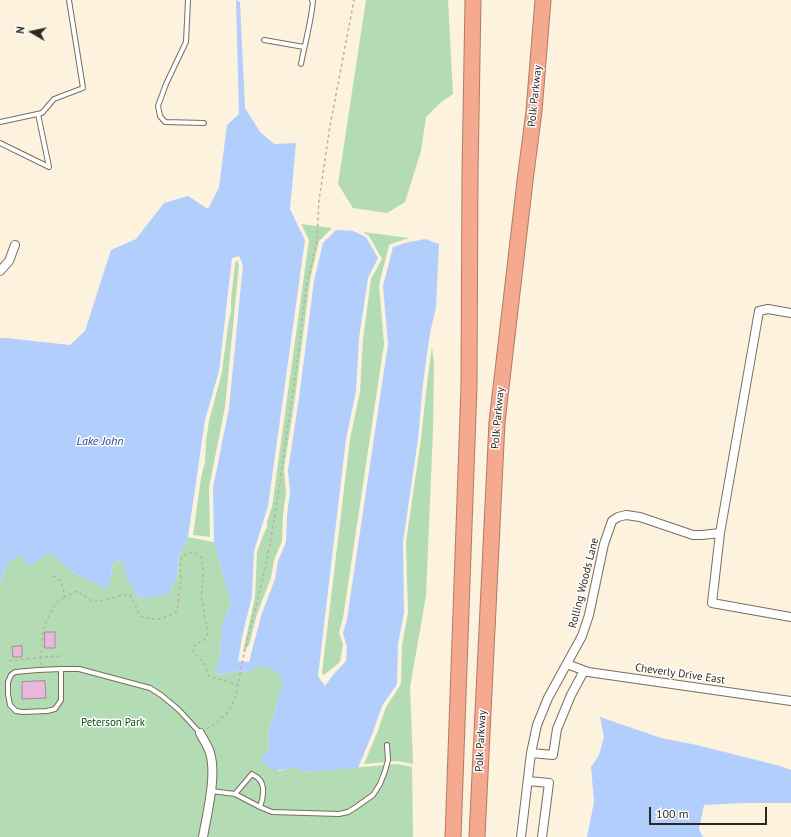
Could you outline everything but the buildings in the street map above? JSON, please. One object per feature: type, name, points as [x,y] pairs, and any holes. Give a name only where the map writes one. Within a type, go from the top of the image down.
[{"type":"highway","points":[[453,837],[469,386],[473,0]]},
{"type":"highway","name":"Polk Parkway","points":[[477,837],[497,422],[534,111],[543,0]]},
{"type":"street","points":[[0,270],[9,261],[15,245]]},
{"type":"street","points":[[791,313],[768,309],[759,311],[720,533],[712,604],[791,617]]},
{"type":"street","name":"Rolling Woods Lane","points":[[521,837],[531,753],[537,725],[555,684],[582,636],[589,615],[604,544],[612,522],[618,517],[626,515],[640,517],[693,535],[720,533]]},
{"type":"street","name":"Cheverly Drive East","points":[[567,664],[584,671],[791,701]]},
{"type":"street","points":[[531,753],[553,755],[557,729],[571,695],[584,671]]},
{"type":"street","points":[[200,733],[210,753],[212,769],[211,791],[204,837]]},
{"type":"street","points":[[528,781],[549,783],[542,837]]},
{"type":"lane","points":[[0,122],[40,114],[54,99],[83,88],[69,0]]},
{"type":"lane","points":[[188,0],[186,42],[166,84],[158,106],[160,116],[165,122],[204,123]]},
{"type":"lane","points":[[302,64],[304,47],[311,18],[312,0]]},
{"type":"lane","points":[[264,40],[304,47]]},
{"type":"lane","points":[[0,143],[48,168],[40,114]]},
{"type":"lane","points":[[61,669],[61,700],[55,709],[48,711],[23,712],[16,711],[10,705],[8,682],[11,675],[15,672],[38,670],[61,669],[79,669],[150,688],[162,695],[179,710],[200,733]]},
{"type":"lane","points":[[211,791],[235,794],[272,812],[339,814],[348,812],[372,795],[380,784],[388,760],[387,745]]},
{"type":"lane","points":[[235,794],[252,774],[259,779],[262,787],[263,797],[260,807]]},
{"type":"path","points":[[200,733],[216,723],[232,706],[236,695],[243,658],[268,554],[297,363],[306,287],[317,240],[319,200],[330,126],[354,0]]},
{"type":"path","points":[[41,665],[43,631],[56,603],[77,591],[94,602],[129,594],[133,599],[140,616],[150,620],[167,618],[177,611],[181,576],[181,559],[186,554],[194,552],[201,557],[203,567],[201,595],[208,633],[204,640],[195,644],[193,652],[204,663],[209,676],[238,685]]},
{"type":"path","points":[[53,576],[57,577],[62,583],[65,597]]},
{"type":"path","points":[[9,661],[60,656]]},
{"type":"green space","points":[[366,0],[448,0],[453,94],[440,103],[426,117],[421,151],[405,202],[387,213],[353,208],[338,184]]},
{"type":"green space","points":[[301,224],[332,228],[319,241],[310,280],[295,398],[284,469],[286,493],[282,541],[274,560],[271,578],[257,614],[249,645],[243,652],[255,597],[257,552],[267,527],[267,521],[272,507],[309,240]]},
{"type":"green space","points":[[363,232],[409,238],[389,245],[379,285],[384,344],[343,618],[339,632],[343,645],[340,662],[324,675],[322,673],[350,439],[360,392],[363,339],[371,279],[382,259],[369,236]]},
{"type":"green space","points":[[237,260],[239,265],[225,407],[209,487],[210,537],[193,535],[201,478],[205,462],[209,421],[222,372],[231,311],[235,264]]},
{"type":"green space","points":[[432,347],[434,364],[433,430],[426,596],[410,687],[413,764],[397,761],[364,764],[386,707],[401,684],[402,645],[408,613],[406,542],[421,439]]},
{"type":"green space","name":"Peterson Park","points":[[188,537],[214,542],[231,603],[222,626],[219,660],[215,673],[224,674],[235,671],[247,672],[261,665],[272,669],[279,674],[283,684],[268,733],[270,748],[264,754],[279,771],[294,767],[303,772],[397,764],[412,767],[413,837],[0,837],[0,583],[7,564],[19,555],[49,552],[74,573],[107,589],[111,577],[113,562],[123,561],[127,580],[140,599],[169,594],[177,576],[179,557]]},
{"type":"water","name":"Lake John","points":[[236,0],[240,2],[245,108],[260,132],[274,144],[296,143],[290,209],[305,240],[268,506],[254,551],[252,596],[238,661],[249,662],[261,616],[275,579],[278,561],[286,542],[287,515],[290,493],[288,470],[314,281],[323,243],[336,230],[353,231],[366,237],[378,258],[368,278],[359,338],[356,391],[346,439],[318,676],[325,686],[346,661],[347,647],[343,633],[347,619],[388,344],[383,286],[393,247],[425,239],[439,244],[436,307],[430,333],[423,383],[418,439],[403,542],[404,613],[398,644],[397,684],[382,706],[358,768],[303,772],[294,767],[276,770],[269,767],[261,760],[270,748],[268,733],[283,684],[279,674],[272,669],[261,665],[247,672],[235,671],[224,674],[215,673],[219,660],[222,626],[231,603],[214,542],[213,488],[229,408],[243,265],[239,256],[232,258],[219,371],[205,420],[188,537],[179,557],[177,576],[169,594],[140,599],[127,580],[123,561],[113,562],[111,577],[107,589],[74,573],[49,552],[29,567],[19,555],[7,564],[0,583],[0,338],[70,345],[85,331],[111,250],[136,239],[164,203],[188,196],[208,209],[219,187],[227,125],[239,114]]},
{"type":"water","points":[[600,717],[661,738],[697,745],[791,770],[791,803],[704,805],[699,829],[703,837],[587,837],[594,802],[591,767],[599,755],[604,737]]}]
